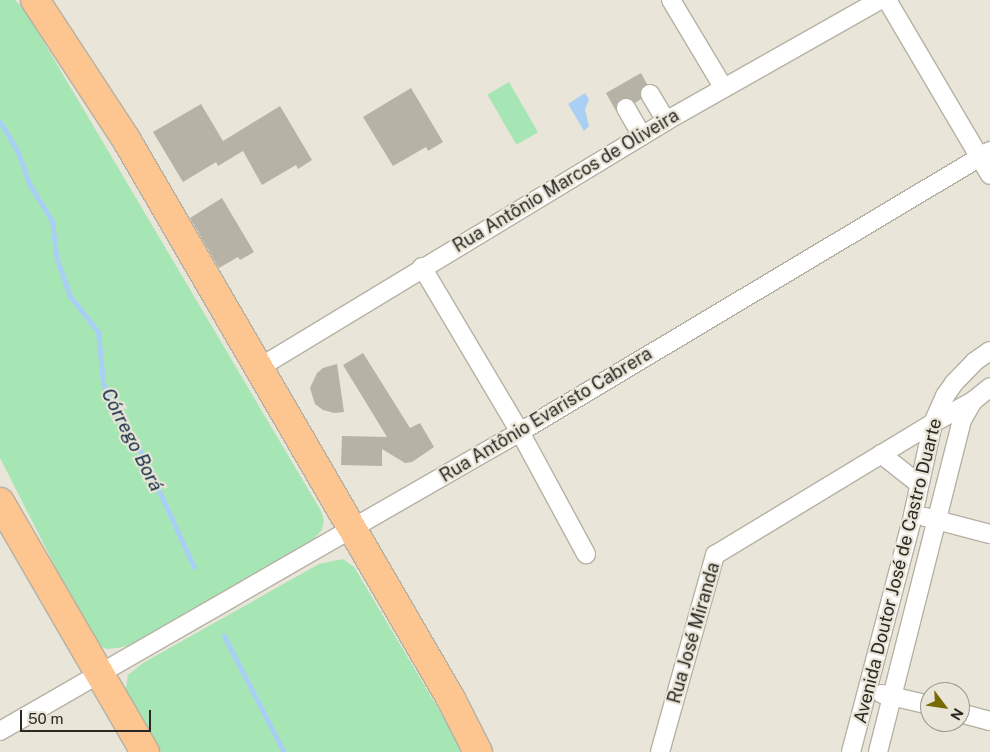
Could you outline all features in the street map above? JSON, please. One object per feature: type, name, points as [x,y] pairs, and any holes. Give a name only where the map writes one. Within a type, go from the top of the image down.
[{"type":"main road","points":[[36,0],[126,140],[257,369],[452,698],[478,752]]},
{"type":"main road","points":[[0,502],[145,752]]},
{"type":"street","points":[[671,0],[724,87]]},
{"type":"street","name":"Rua Antônio Marcos de Oliveira","points":[[257,369],[422,267],[666,121],[880,0]]},
{"type":"street","points":[[887,0],[985,154],[990,175]]},
{"type":"street","points":[[650,94],[666,121]]},
{"type":"street","points":[[626,108],[642,136]]},
{"type":"street","name":"Rua Antônio Evaristo Cabrera","points":[[0,731],[520,432],[985,154]]},
{"type":"street","points":[[422,267],[520,432],[586,554]]},
{"type":"street","name":"Avenida Doutor José de Castro Duarte","points":[[851,752],[913,514],[933,423],[945,396],[954,383],[974,362],[990,351]]},
{"type":"street","name":"Avenida Doutor José de Castro Duarte","points":[[878,752],[962,420],[973,401],[990,387]]},
{"type":"street","name":"Rua José Miranda","points":[[660,752],[716,555],[881,454],[973,401]]},
{"type":"street","points":[[881,454],[919,484]]},
{"type":"street","points":[[913,514],[990,534]]},
{"type":"street","points":[[868,690],[920,703]]},
{"type":"street","points":[[970,716],[990,721]]},
{"type":"green space","points":[[0,0],[15,0],[26,12],[321,511],[324,520],[322,530],[310,543],[128,646],[107,649],[97,645],[92,639],[0,458]]},
{"type":"green space","points":[[509,82],[538,132],[516,145],[487,94]]},
{"type":"green space","points":[[343,559],[354,567],[464,752],[161,752],[128,698],[126,687],[128,675],[143,663],[319,564]]},
{"type":"water","points":[[585,93],[589,99],[585,110],[589,126],[584,131],[568,104]]},
{"type":"building","points":[[641,73],[647,84],[641,89],[641,99],[635,103],[631,99],[621,99],[617,103],[616,111],[606,93]]},
{"type":"building","points":[[411,88],[443,142],[428,151],[426,147],[393,166],[363,117]]},
{"type":"building","points":[[201,104],[223,141],[280,106],[312,160],[298,169],[296,165],[262,185],[243,151],[218,166],[216,162],[183,182],[153,132]]},
{"type":"building","points":[[222,198],[254,252],[240,260],[238,257],[219,268],[190,218]]},
{"type":"building","points":[[363,353],[410,428],[420,423],[434,447],[412,462],[405,463],[382,449],[382,466],[341,465],[342,436],[387,437],[343,365]]},
{"type":"building","points":[[337,364],[344,412],[334,413],[323,410],[315,404],[310,388],[317,373],[323,368]]},
{"type":"waterway","name":"Córrego Borá","points":[[0,122],[17,150],[30,185],[52,221],[57,259],[70,296],[98,332],[103,383],[115,413],[142,454],[194,567]]},
{"type":"waterway","name":"Córrego Borá","points":[[224,636],[284,752]]}]
